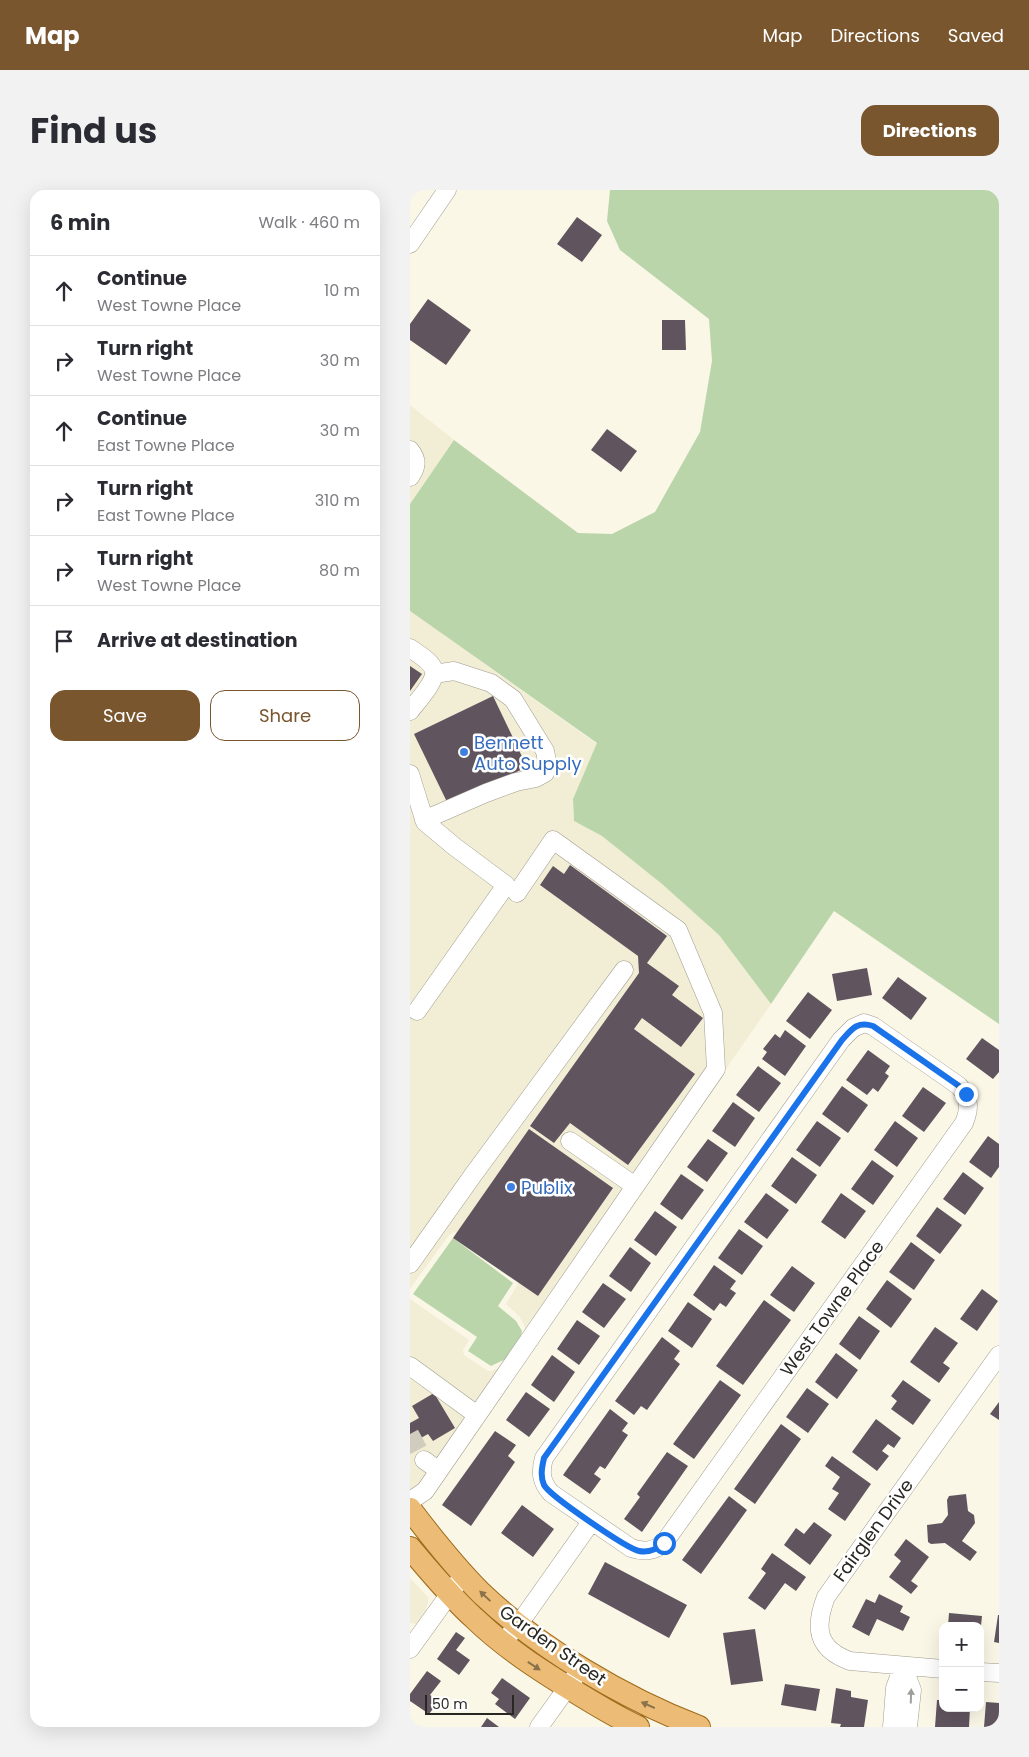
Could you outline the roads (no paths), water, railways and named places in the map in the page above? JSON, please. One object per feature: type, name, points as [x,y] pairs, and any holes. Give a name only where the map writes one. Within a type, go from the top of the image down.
[{"type":"main road","name":"Garden Street","points":[[410,1509],[441,1550],[481,1593],[518,1625],[581,1668],[635,1699],[695,1726]]},
{"type":"main road","name":"Garden Street","points":[[410,1548],[450,1594],[503,1643],[567,1687],[622,1720],[638,1727]]},
{"type":"street","points":[[410,244],[447,190]]},
{"type":"street","points":[[410,450],[416,461],[416,468],[410,477]]},
{"type":"street","points":[[410,648],[434,670],[434,678],[410,711]]},
{"type":"street","points":[[424,820],[486,793],[516,782],[536,778],[545,773],[548,766],[545,751],[513,699],[491,683],[454,672],[434,674]]},
{"type":"street","points":[[410,774],[425,822],[455,847],[506,884],[417,1011]]},
{"type":"street","points":[[410,1501],[425,1492],[431,1465],[477,1415],[716,1069],[712,1013],[678,930],[553,840],[517,892]]},
{"type":"street","points":[[410,1264],[624,970]]},
{"type":"street","name":"West Towne Place","points":[[864,1023],[873,1026],[959,1086],[966,1094],[969,1104],[964,1123],[664,1543],[658,1548],[640,1551],[631,1548],[591,1522],[551,1493],[545,1486],[542,1478],[544,1458],[842,1040],[852,1028],[864,1023]]},
{"type":"street","points":[[570,1141],[635,1186]]},
{"type":"street","name":"Fairglen Drive","points":[[939,1669],[850,1661],[838,1657],[827,1647],[820,1634],[818,1622],[826,1597],[999,1355]]},
{"type":"street","points":[[410,1366],[477,1415]]},
{"type":"street","points":[[503,1643],[518,1625],[591,1522]]},
{"type":"street","points":[[410,1648],[464,1574]]},
{"type":"street","points":[[892,1727],[895,1688],[903,1666]]},
{"type":"street","points":[[903,1666],[912,1690],[908,1727]]},
{"type":"street","points":[[539,1727],[581,1668]]},
{"type":"street","points":[[984,1672],[999,1673]]},
{"type":"tunnel","points":[[410,1434],[424,1460]]},
{"type":"place","name":"Bennett Auto Supply","points":[[464,752]]},
{"type":"place","name":"Publix","points":[[511,1187]]}]
